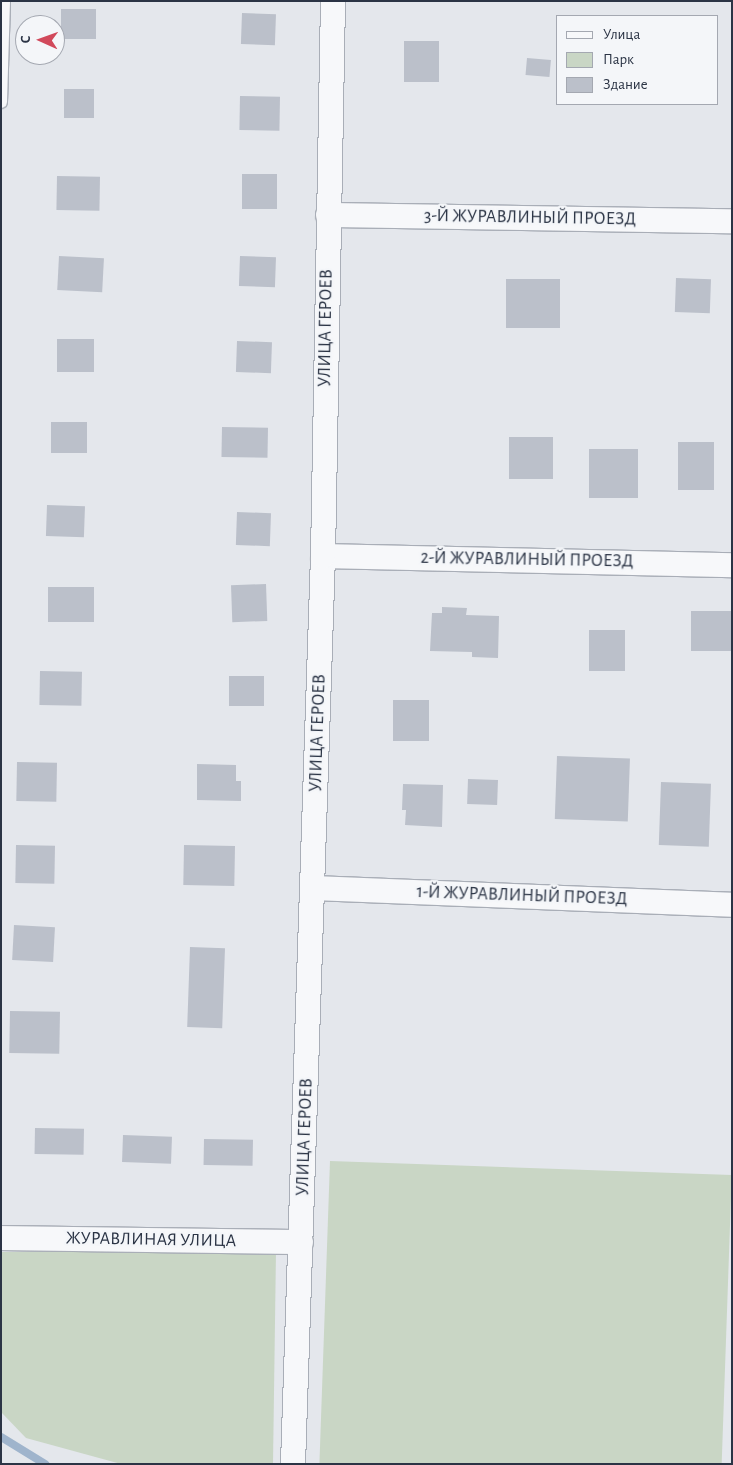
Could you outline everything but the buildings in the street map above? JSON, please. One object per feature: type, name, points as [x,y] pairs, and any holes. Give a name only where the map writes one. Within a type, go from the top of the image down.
[{"type":"street","name":"УЛИЦА ГЕРОЕВ","points":[[293,1464],[323,556],[328,214],[334,1]]},
{"type":"street","name":"3-Й ЖУРАВЛИНЫЙ ПРОЕЗД","points":[[328,214],[732,220]]},
{"type":"street","name":"2-Й ЖУРАВЛИНЫЙ ПРОЕЗД","points":[[323,556],[732,565]]},
{"type":"street","name":"1-Й ЖУРАВЛИНЫЙ ПРОЕЗД","points":[[313,888],[732,905]]},
{"type":"street","name":"ЖУРАВЛИНАЯ УЛИЦА","points":[[1,1238],[301,1242]]},
{"type":"lane","points":[[1,102],[4,1]]},
{"type":"green space","points":[[330,1161],[732,1175],[722,1464],[319,1464]]},
{"type":"green space","points":[[276,1251],[273,1464],[121,1464],[26,1438],[1,1412],[1,1252]]},
{"type":"waterway","points":[[1,1437],[45,1464]]}]
